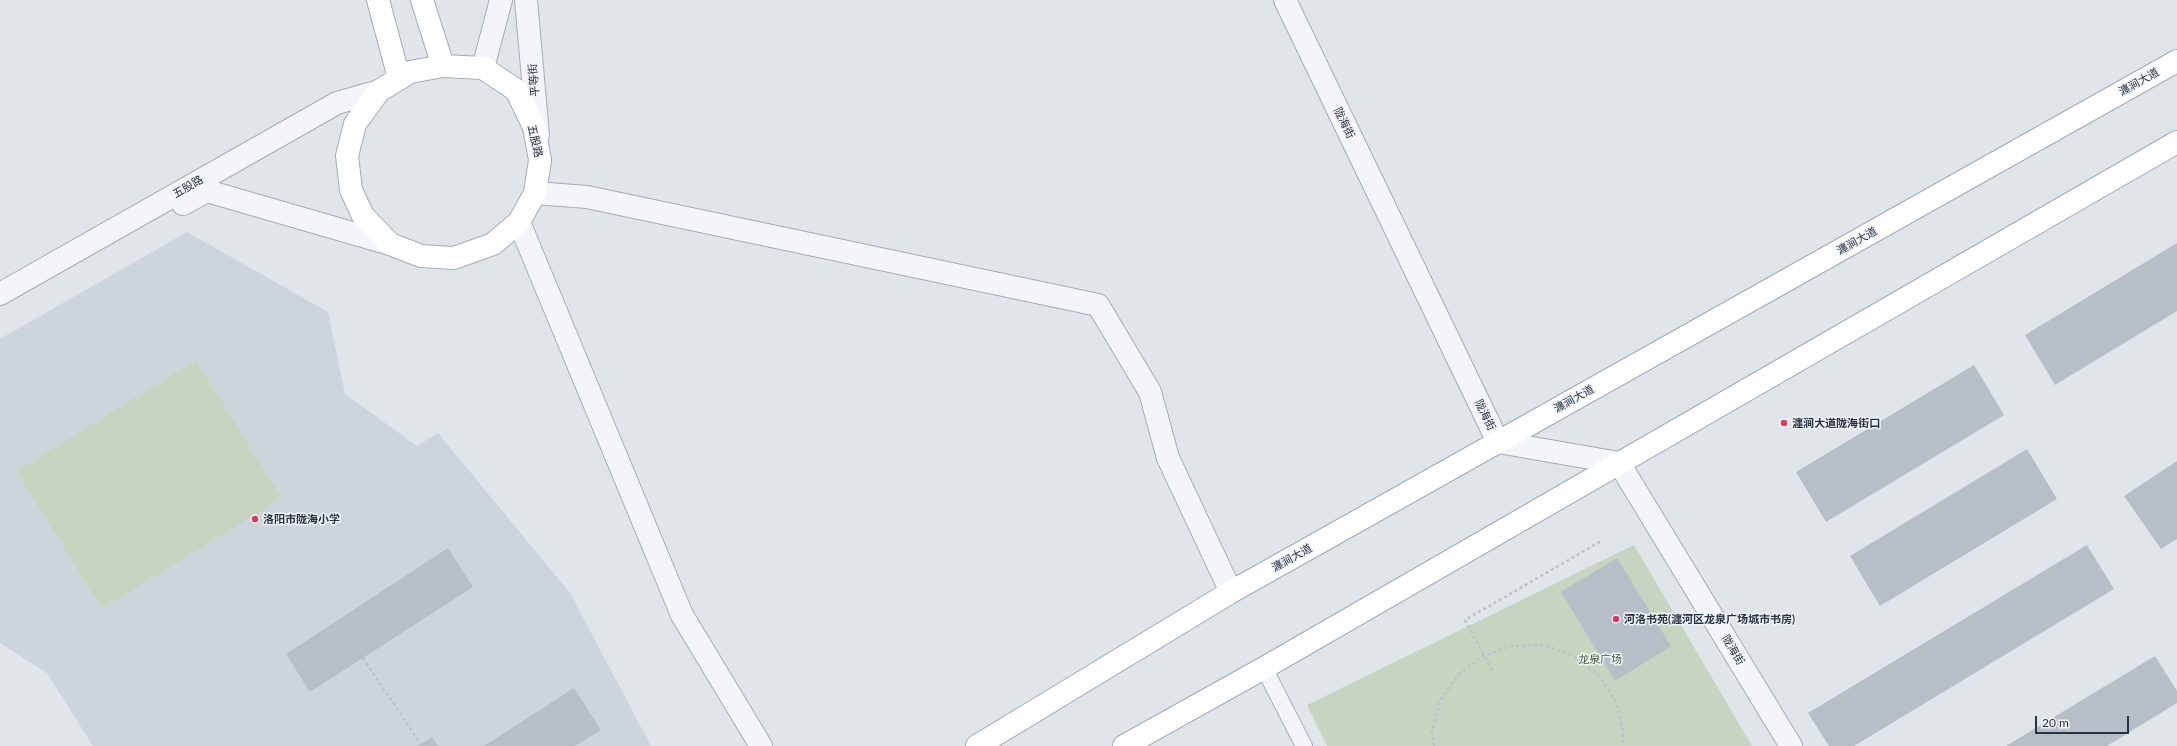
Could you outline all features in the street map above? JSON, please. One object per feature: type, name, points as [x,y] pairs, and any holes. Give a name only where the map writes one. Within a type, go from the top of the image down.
[{"type":"main road","points":[[378,0],[399,78]]},
{"type":"main road","points":[[422,2],[443,66]]},
{"type":"main road","name":"瀍涧大道","points":[[976,746],[1231,592],[2177,61]]},
{"type":"main road","name":"五股路","points":[[443,66],[483,68],[516,90],[534,127],[540,160],[535,193],[519,222],[493,244],[454,258],[421,256],[390,244],[363,216],[351,190],[347,156],[355,124],[379,91],[410,72],[443,66]]},
{"type":"main road","points":[[1124,746],[1264,668],[2177,142]]},
{"type":"street","points":[[483,68],[501,0]]},
{"type":"street","name":"平等街","points":[[526,0],[540,160]]},
{"type":"street","name":"陇海街","points":[[1285,0],[1498,442],[1619,463],[1791,746]]},
{"type":"street","name":"五股路","points":[[0,294],[338,102],[379,91]]},
{"type":"street","name":"五股路","points":[[0,309],[207,191],[390,244]]},
{"type":"street","points":[[535,193],[587,198],[1098,305],[1150,392],[1168,458],[1231,592]]},
{"type":"street","points":[[519,222],[682,615],[761,746]]},
{"type":"lane","points":[[1264,668],[1304,746]]},
{"type":"path","points":[[1492,670],[1483,656],[1466,620],[1603,540]]},
{"type":"path","points":[[1434,746],[1432,732],[1440,701],[1458,675],[1483,656],[1512,646],[1544,645],[1574,656],[1598,675],[1616,701],[1623,732],[1622,746]]},
{"type":"path","points":[[363,658],[421,745]]},
{"type":"shaded area","name":"洛阳市陇海小学","points":[[187,232],[328,312],[345,394],[417,446],[438,433],[570,593],[651,746],[93,746],[47,673],[0,643],[0,339]]},
{"type":"green space","points":[[196,360],[282,498],[102,609],[16,471]]},
{"type":"green space","name":"龙泉广场","points":[[1634,545],[1752,746],[1327,746],[1307,705]]},
{"type":"building","points":[[2177,243],[2177,311],[2055,385],[2025,335]]},
{"type":"building","points":[[1974,365],[2004,415],[1826,522],[1796,472]]},
{"type":"building","points":[[2027,449],[2057,499],[1880,606],[1850,556]]},
{"type":"building","points":[[2177,461],[2177,539],[2161,549],[2124,496]]},
{"type":"building","points":[[2087,545],[2114,589],[1854,746],[1829,746],[1808,713]]},
{"type":"building","points":[[448,548],[473,587],[310,692],[286,654]]},
{"type":"building","name":"河洛书苑(瀍河区龙泉广场城市书房)","points":[[1617,558],[1671,646],[1615,681],[1561,592]]},
{"type":"building","points":[[2155,656],[2177,691],[2177,703],[2107,746],[2006,746]]},
{"type":"building","points":[[574,688],[601,730],[575,746],[484,746]]},
{"type":"building","points":[[432,737],[438,746],[418,746],[421,744]]},
{"type":"place","name":"瀍涧大道陇海街口","points":[[1784,423]]},
{"type":"place","name":"洛阳市陇海小学","points":[[255,519]]},
{"type":"place","name":"河洛书苑(瀍河区龙泉广场城市书房)","points":[[1616,619]]}]
